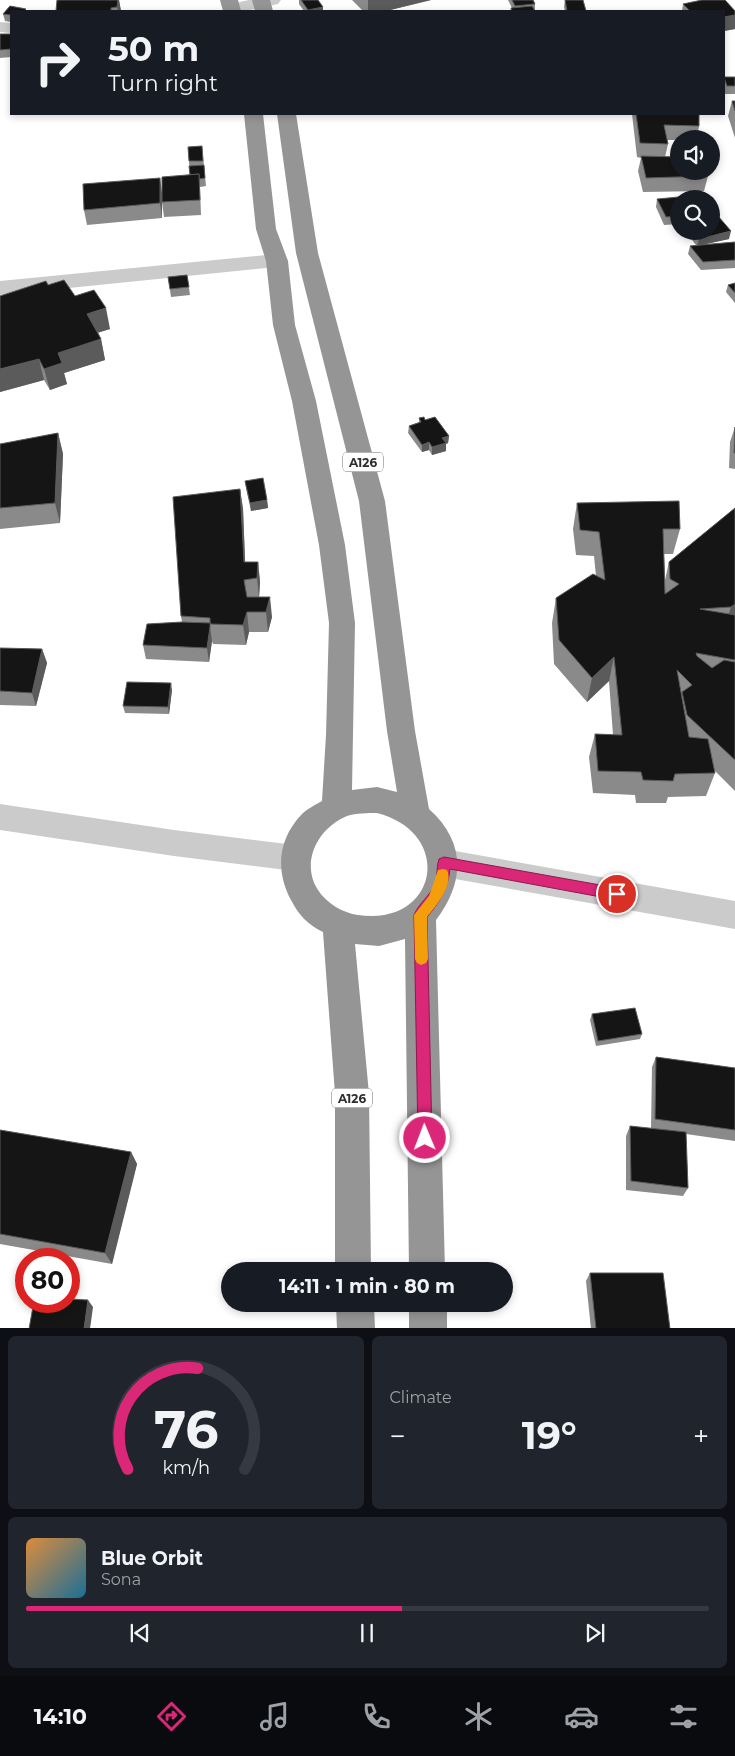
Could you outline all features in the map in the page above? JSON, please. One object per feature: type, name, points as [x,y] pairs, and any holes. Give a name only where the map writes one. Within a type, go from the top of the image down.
[{"type":"highway","points":[[253,115],[266,229],[277,261],[284,324],[304,402],[332,544],[342,623],[340,734],[336,806]]},
{"type":"highway","name":"A126","points":[[286,115],[307,253],[372,501],[401,731],[415,814]]},
{"type":"highway","points":[[377,800],[397,805],[415,814],[430,828],[439,844],[444,863],[442,882],[434,900],[420,915],[402,926],[381,932],[359,932],[338,926],[314,910],[305,899],[299,886],[295,858],[306,831],[320,817],[336,806],[356,801],[377,800]]},
{"type":"highway","points":[[420,915],[428,1262]]},
{"type":"highway","name":"A126","points":[[338,926],[352,1094],[353,1262]]},
{"type":"highway","points":[[355,1312],[356,1328]]},
{"type":"highway","points":[[428,1312],[428,1328]]},
{"type":"street","points":[[231,7],[265,3]]},
{"type":"street","points":[[0,288],[277,261]]},
{"type":"street","points":[[0,817],[174,843],[295,858]]},
{"type":"street","points":[[444,863],[735,915]]},
{"type":"building","points":[[57,0],[118,0],[117,7],[111,8],[111,10],[56,10]]},
{"type":"building","points":[[301,0],[318,0],[323,7],[308,10]]},
{"type":"building","points":[[512,0],[533,0],[535,4],[515,6]]},
{"type":"building","points":[[565,0],[583,0],[586,10],[567,10]]},
{"type":"building","points":[[702,0],[725,0],[735,11],[735,15],[725,17],[725,10],[689,10],[683,4]]},
{"type":"building","points":[[10,6],[26,9],[10,10],[10,15],[3,14]]},
{"type":"building","points":[[532,6],[534,10],[512,10],[511,8]]},
{"type":"building","points":[[0,34],[10,34],[10,49],[0,50]]},
{"type":"building","points":[[725,77],[735,77],[735,86],[727,86]]},
{"type":"building","points":[[636,115],[699,115],[699,126],[664,125],[668,144],[640,143]]},
{"type":"building","points":[[202,146],[203,161],[189,161],[188,147]]},
{"type":"building","points":[[641,156],[670,157],[670,177],[646,178]]},
{"type":"building","points":[[204,165],[205,178],[199,179],[199,174],[190,175],[189,166]]},
{"type":"building","points":[[199,174],[200,200],[162,202],[162,177]]},
{"type":"building","points":[[160,178],[160,203],[84,210],[83,184]]},
{"type":"building","points":[[670,198],[670,217],[666,217],[657,199]]},
{"type":"building","points":[[720,218],[731,231],[720,234]]},
{"type":"building","points":[[735,242],[735,260],[703,262],[690,246]]},
{"type":"building","points":[[187,275],[189,287],[170,289],[168,277]]},
{"type":"building","points":[[64,280],[75,296],[94,290],[106,308],[87,314],[101,339],[58,353],[62,363],[44,369],[39,359],[0,369],[0,296],[46,281],[48,285]]},
{"type":"building","points":[[735,283],[735,293],[728,285]]},
{"type":"building","points":[[424,417],[425,420],[435,417],[449,436],[442,438],[446,443],[432,447],[429,442],[422,445],[409,426],[421,422],[419,418]]},
{"type":"building","points":[[58,433],[55,503],[0,508],[0,444]]},
{"type":"building","points":[[263,478],[267,500],[250,503],[245,481]]},
{"type":"building","points":[[240,489],[244,562],[258,562],[257,578],[244,580],[247,597],[270,597],[266,612],[247,612],[243,625],[210,624],[210,618],[181,616],[173,497]]},
{"type":"building","points":[[679,501],[680,529],[663,529],[665,594],[679,584],[670,579],[669,562],[735,508],[735,604],[731,607],[700,609],[735,615],[735,660],[696,653],[697,656],[712,668],[724,660],[735,662],[735,760],[687,715],[682,692],[692,685],[677,670],[689,737],[708,739],[715,773],[675,774],[673,781],[643,780],[641,772],[598,771],[595,734],[622,735],[614,657],[592,678],[559,640],[556,598],[593,574],[605,580],[599,532],[580,530],[577,503]]},
{"type":"building","points":[[211,623],[207,648],[143,645],[147,624]]},
{"type":"building","points":[[0,648],[42,649],[32,693],[0,691]]},
{"type":"building","points":[[127,682],[171,683],[168,707],[123,706]]},
{"type":"building","points":[[635,1008],[642,1034],[598,1041],[592,1014]]},
{"type":"building","points":[[656,1057],[735,1068],[735,1130],[655,1119]]},
{"type":"building","points":[[630,1126],[686,1132],[688,1188],[631,1181]]},
{"type":"building","points":[[0,1130],[131,1152],[105,1253],[0,1234]]},
{"type":"building","points":[[590,1273],[663,1273],[670,1328],[596,1328]]},
{"type":"building","points":[[80,1300],[88,1300],[84,1328],[29,1328],[32,1313],[80,1313]]},
{"type":"slow traffic","points":[[421,959],[420,915],[434,900],[442,882],[443,874]]},
{"type":"route","points":[[425,1138],[420,915],[434,900],[442,882],[444,863],[617,894]]}]
